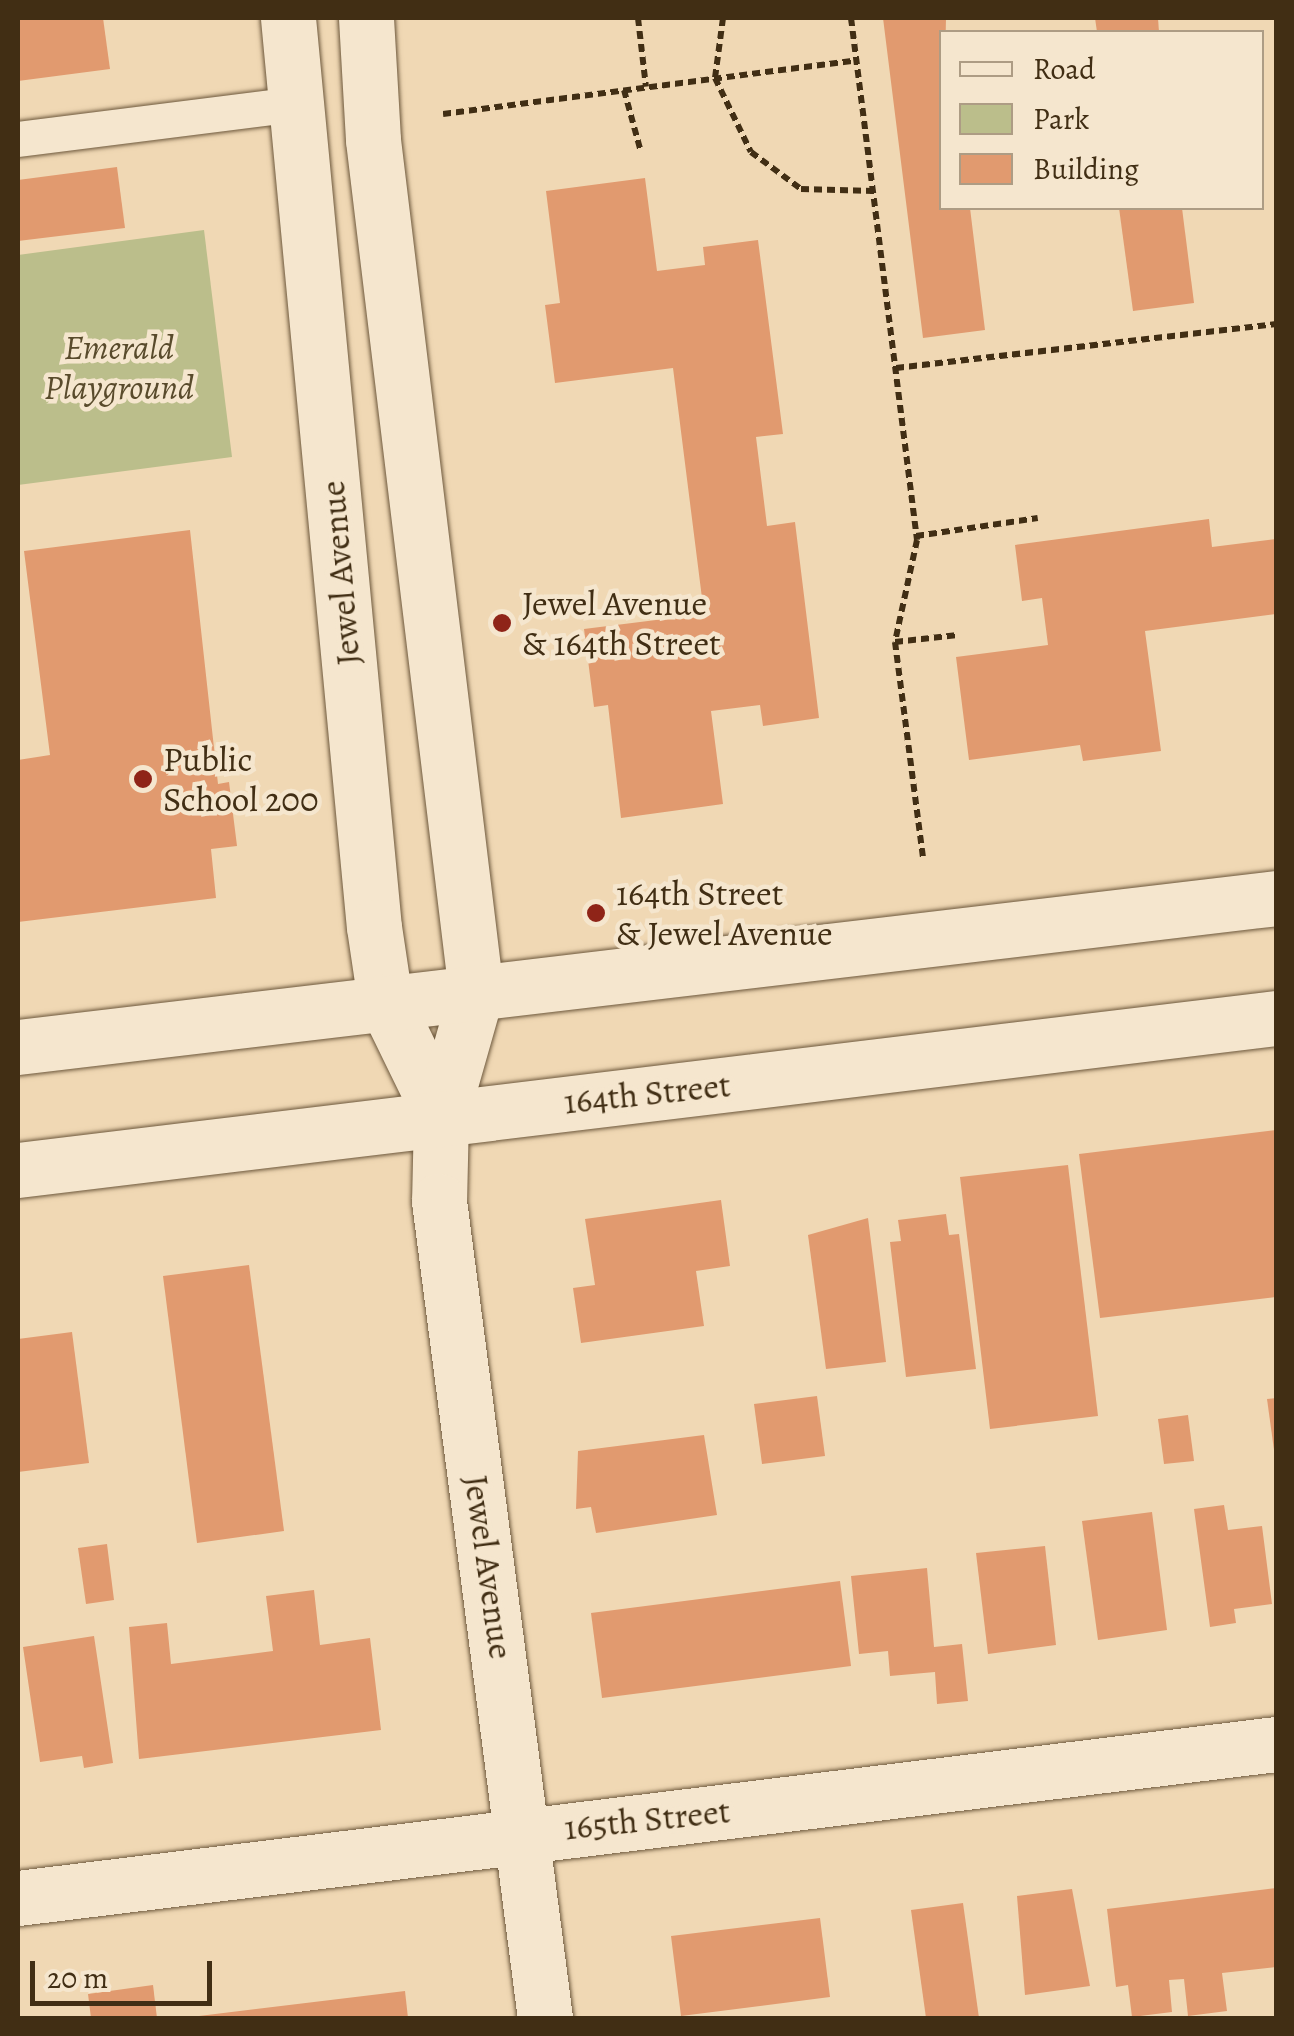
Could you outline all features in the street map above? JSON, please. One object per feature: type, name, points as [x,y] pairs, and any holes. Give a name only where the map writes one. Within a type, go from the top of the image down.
[{"type":"street","name":"Jewel Avenue","points":[[288,18],[385,1001],[441,1116]]},
{"type":"street","name":"Jewel Avenue","points":[[366,18],[372,140],[476,993],[441,1116],[439,1202],[525,1831],[545,2018]]},
{"type":"street","points":[[18,1048],[385,1001],[1276,898]]},
{"type":"street","name":"164th Street","points":[[18,1170],[1276,1018]]},
{"type":"street","name":"165th Street","points":[[18,1898],[525,1831],[1276,1744]]},
{"type":"lane","points":[[18,139],[296,104]]},
{"type":"path","points":[[638,18],[646,87]]},
{"type":"path","points":[[723,18],[715,78],[722,107],[767,169],[802,188],[874,192]]},
{"type":"path","points":[[851,18],[916,536],[895,642],[923,859]]},
{"type":"path","points":[[443,114],[857,60]]},
{"type":"path","points":[[624,90],[641,152]]},
{"type":"path","points":[[896,368],[1276,324]]},
{"type":"path","points":[[916,536],[1038,518]]},
{"type":"path","points":[[895,642],[958,635]]},
{"type":"green space","name":"Emerald Playground","points":[[204,230],[232,457],[18,485],[18,255]]},
{"type":"building","points":[[18,18],[103,18],[110,69],[18,81]]},
{"type":"building","points":[[883,18],[946,18],[946,30],[939,30],[939,210],[970,210],[985,330],[923,338]]},
{"type":"building","points":[[1095,18],[1158,18],[1159,30],[1097,30]]},
{"type":"building","points":[[117,167],[125,228],[18,241],[18,180]]},
{"type":"building","points":[[645,178],[657,271],[705,265],[703,247],[758,240],[783,434],[756,437],[767,526],[795,522],[819,718],[763,726],[760,705],[711,711],[723,804],[621,818],[608,705],[594,707],[584,629],[704,614],[673,368],[555,383],[545,305],[560,303],[546,191]]},
{"type":"building","points":[[1119,210],[1182,210],[1194,303],[1133,311]]},
{"type":"building","points":[[1209,519],[1212,547],[1276,539],[1276,614],[1145,631],[1161,751],[1083,761],[1080,745],[969,760],[956,657],[1048,645],[1042,598],[1022,601],[1015,545]]},
{"type":"building","name":"Public School 200","points":[[190,530],[218,784],[229,782],[237,846],[211,849],[216,898],[18,922],[18,760],[50,755],[24,551]]},
{"type":"building","points":[[1276,1130],[1276,1297],[1100,1318],[1079,1154]]},
{"type":"building","points":[[1068,1165],[1098,1416],[990,1429],[960,1177]]},
{"type":"building","points":[[721,1200],[730,1266],[696,1271],[704,1326],[581,1343],[573,1288],[595,1285],[585,1219]]},
{"type":"building","points":[[946,1214],[949,1235],[959,1234],[976,1369],[906,1377],[890,1242],[901,1241],[898,1220]]},
{"type":"building","points":[[868,1218],[886,1362],[826,1369],[808,1235]]},
{"type":"building","points":[[249,1265],[284,1531],[197,1543],[163,1276]]},
{"type":"building","points":[[72,1332],[89,1463],[18,1472],[18,1339]]},
{"type":"building","points":[[817,1396],[825,1456],[762,1464],[754,1404]]},
{"type":"building","points":[[1276,1398],[1276,1450],[1274,1450],[1267,1399]]},
{"type":"building","points":[[1188,1415],[1194,1461],[1164,1464],[1158,1419]]},
{"type":"building","points":[[704,1435],[717,1515],[596,1533],[591,1507],[576,1509],[578,1451]]},
{"type":"building","points":[[1224,1505],[1228,1530],[1262,1526],[1272,1604],[1234,1609],[1236,1623],[1210,1627],[1194,1509]]},
{"type":"building","points":[[1152,1512],[1167,1630],[1098,1640],[1082,1521]]},
{"type":"building","points":[[107,1544],[114,1600],[86,1604],[78,1548]]},
{"type":"building","points":[[1045,1546],[1056,1645],[988,1654],[976,1553]]},
{"type":"building","points":[[927,1568],[934,1647],[962,1644],[968,1701],[937,1704],[935,1672],[890,1676],[888,1651],[859,1654],[851,1576]]},
{"type":"building","points":[[840,1581],[851,1666],[602,1698],[591,1613]]},
{"type":"building","points":[[314,1590],[320,1645],[370,1638],[381,1730],[139,1759],[129,1627],[167,1623],[171,1664],[273,1651],[266,1596]]},
{"type":"building","points":[[94,1636],[113,1763],[84,1768],[82,1756],[40,1762],[23,1647]]},
{"type":"building","points":[[1276,1888],[1276,1967],[1222,1973],[1227,2011],[1188,2016],[1184,1979],[1169,1980],[1172,2012],[1132,2017],[1128,1985],[1116,1987],[1107,1909]]},
{"type":"building","points":[[1072,1889],[1090,1986],[1025,1995],[1017,1896]]},
{"type":"building","points":[[963,1903],[979,2018],[926,2018],[911,1910]]},
{"type":"building","points":[[820,1918],[830,1997],[681,2016],[671,1936]]},
{"type":"building","points":[[153,1985],[157,2018],[91,2018],[88,1994]]},
{"type":"building","points":[[405,1991],[408,2018],[199,2018],[199,2016]]},
{"type":"place","name":"Jewel Avenue & 164th Street","points":[[502,623]]},
{"type":"place","name":"Public School 200","points":[[143,779]]},
{"type":"place","name":"164th Street & Jewel Avenue","points":[[596,913]]}]
